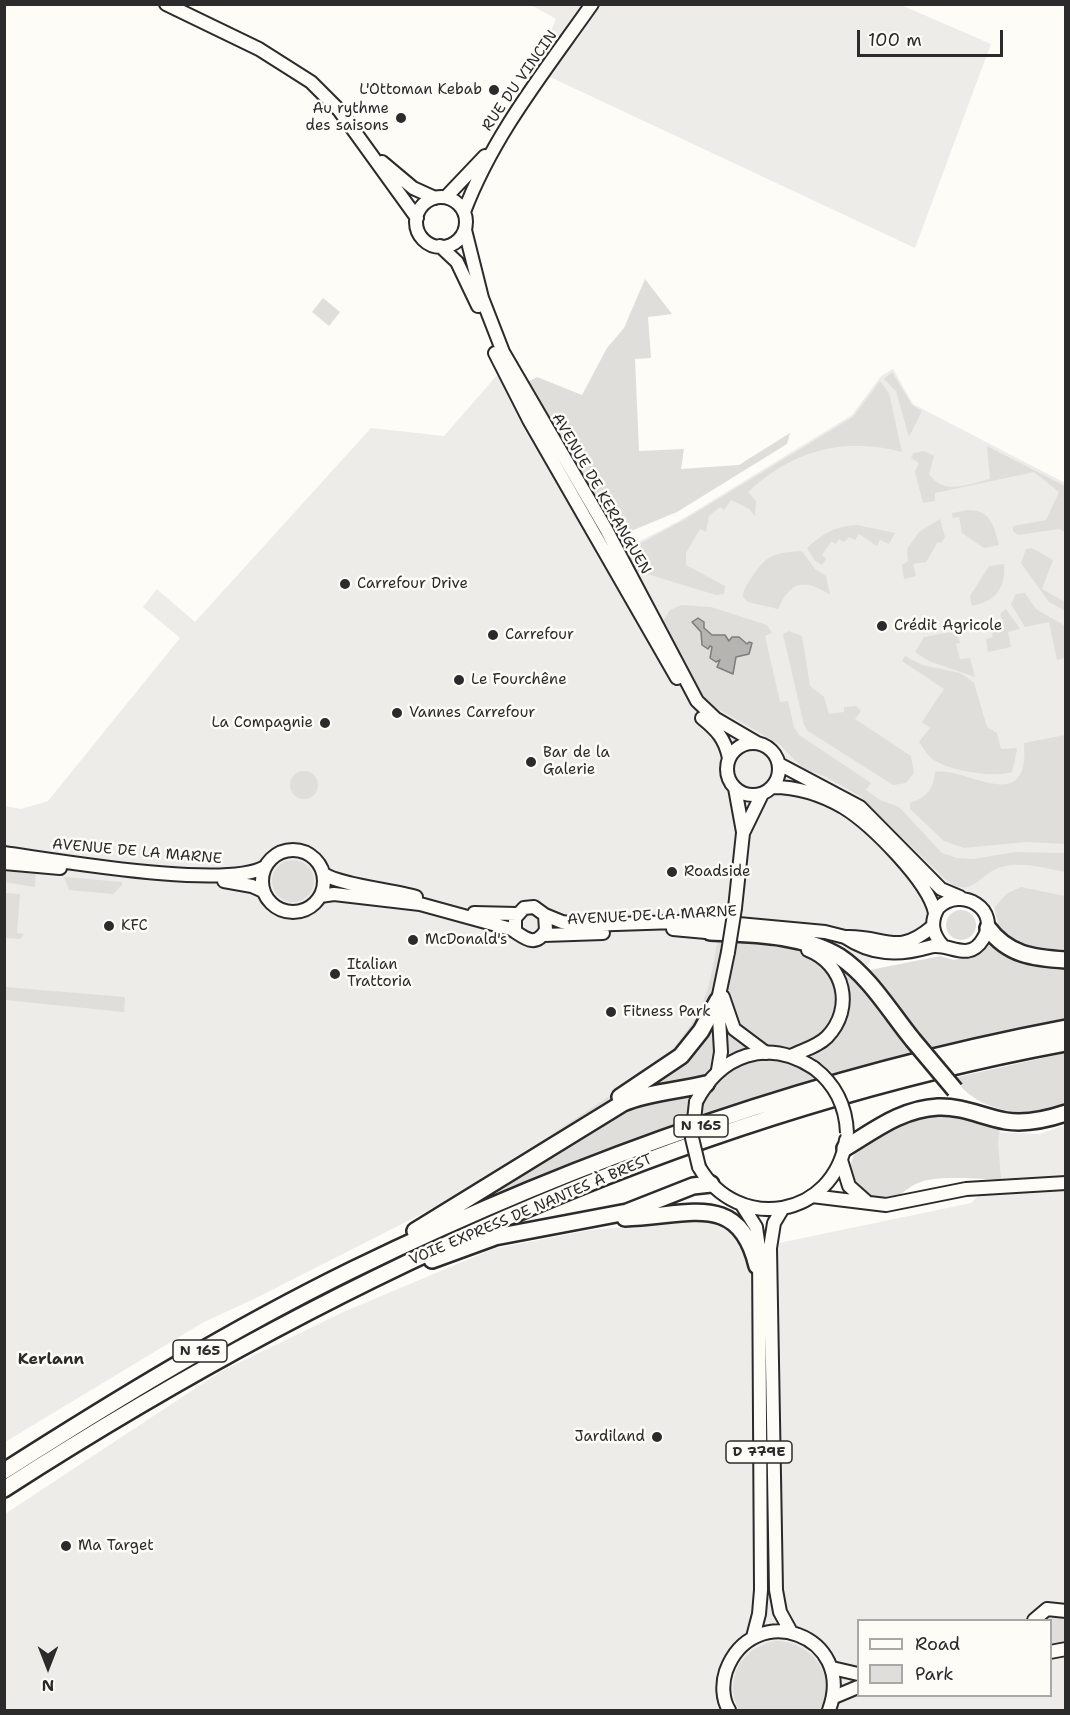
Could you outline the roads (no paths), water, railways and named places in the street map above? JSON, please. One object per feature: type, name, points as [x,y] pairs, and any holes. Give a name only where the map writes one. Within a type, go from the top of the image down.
[{"type":"highway","points":[[987,928],[1008,949],[1022,955],[1065,960]]},
{"type":"highway","points":[[710,932],[780,938],[815,945],[841,958],[863,979],[954,1090],[982,1108],[1037,1120]]},
{"type":"highway","points":[[600,1114],[609,1104],[681,1056],[701,1031],[718,1000]]},
{"type":"highway","name":"VOIE EXPRESS DE NANTES À BREST","points":[[4,1471],[161,1373],[351,1270],[501,1202],[700,1126],[918,1061],[1065,1028]]},
{"type":"highway","name":"VOIE EXPRESS DE NANTES À BREST","points":[[4,1489],[175,1383],[375,1276],[540,1203],[736,1130],[920,1076],[1065,1043]]},
{"type":"highway","points":[[351,1270],[360,1258],[445,1214],[600,1114],[642,1096],[685,1090],[706,1084]]},
{"type":"highway","points":[[844,1147],[879,1125],[925,1108],[951,1107],[1008,1122],[1037,1120],[1065,1113]]},
{"type":"highway","points":[[375,1276],[395,1275],[495,1237],[644,1207],[693,1186],[711,1184]]},
{"type":"highway","points":[[595,1218],[707,1213],[724,1215],[736,1223],[748,1236],[758,1266]]},
{"type":"main road","points":[[166,4],[259,49],[293,69],[325,95],[367,147],[392,172],[413,188],[454,200],[464,212],[465,230],[455,242],[440,246],[424,240],[417,226],[417,218],[423,205],[441,197]]},
{"type":"main road","name":"RUE DU VINCIN","points":[[464,212],[494,146],[592,4]]},
{"type":"main road","name":"RUE DU VINCIN","points":[[441,197],[494,146]]},
{"type":"main road","points":[[367,147],[385,177],[404,198],[417,218]]},
{"type":"main road","name":"AVENUE DE KERANGUEN","points":[[465,230],[482,298],[503,352],[606,529],[697,701],[716,719],[757,743]]},
{"type":"main road","name":"AVENUE DE KERANGUEN","points":[[440,246],[457,262],[476,299],[496,357],[529,420],[698,713],[716,729],[724,740],[729,758]]},
{"type":"main road","points":[[718,1070],[721,1052],[718,1000],[735,908],[743,833],[735,789],[728,777],[729,758],[743,744],[757,743],[771,750],[779,764],[779,776],[773,787],[762,794],[748,795],[735,789]]},
{"type":"main road","points":[[773,787],[808,792],[846,809],[916,874],[931,898],[936,937],[943,946],[957,952],[973,949],[984,938],[987,928],[986,914],[980,906],[972,900],[941,889],[860,807],[779,764]]},
{"type":"main road","points":[[743,833],[762,794]]},
{"type":"main road","points":[[324,874],[320,896],[308,908],[292,912],[277,908],[263,891],[262,875],[265,867],[282,851],[301,850],[316,860],[324,874],[339,881],[399,891],[470,912],[517,914]]},
{"type":"main road","name":"AVENUE DE LA MARNE","points":[[4,853],[162,873],[235,876],[254,873],[265,867]]},
{"type":"main road","name":"AVENUE DE LA MARNE","points":[[4,863],[236,883],[263,891]]},
{"type":"main road","points":[[320,896],[334,894],[403,901],[515,931]]},
{"type":"main road","points":[[934,920],[943,904],[960,897]]},
{"type":"main road","points":[[534,907],[545,915],[548,925],[544,934],[530,941],[520,938],[515,931],[514,922],[517,914],[524,908],[534,907]]},
{"type":"main road","name":"AVENUE DE LA MARNE","points":[[545,915],[562,922],[586,925],[706,921],[859,936],[898,944],[917,940],[934,920]]},
{"type":"main road","name":"AVENUE DE LA MARNE","points":[[544,934],[707,926],[762,926]]},
{"type":"main road","points":[[673,929],[710,932],[799,946],[819,954],[834,969],[843,996],[837,1022],[821,1042],[791,1056]]},
{"type":"main road","name":"AVENUE DE LA MARNE","points":[[845,936],[857,945],[885,953],[905,952],[935,945],[943,946]]},
{"type":"main road","points":[[723,975],[723,997],[730,1022],[741,1036],[766,1053]]},
{"type":"main road","points":[[844,1147],[830,1180],[812,1196],[783,1208],[762,1210],[742,1205],[723,1195],[711,1184],[699,1167],[692,1138],[696,1102],[706,1084],[718,1070],[742,1057],[766,1053],[791,1056],[814,1068],[836,1093],[845,1116],[844,1147],[849,1186],[868,1203]]},
{"type":"main road","points":[[812,1196],[886,1205],[904,1203],[934,1194],[983,1188],[1065,1183]]},
{"type":"main road","name":"D 779E","points":[[742,1205],[756,1227],[759,1248],[761,1590],[759,1614],[753,1637]]},
{"type":"main road","name":"D 779E","points":[[783,1208],[774,1223],[770,1248],[776,1590],[780,1612],[791,1632]]},
{"type":"main road","points":[[1035,1619],[1047,1609],[1065,1611]]},
{"type":"main road","points":[[727,1709],[724,1688],[726,1670],[732,1654],[753,1637],[778,1630],[808,1638],[822,1651],[832,1668],[834,1697],[829,1710]]},
{"type":"main road","points":[[832,1668],[857,1674]]},
{"type":"main road","points":[[834,1697],[857,1687]]},
{"type":"place","name":"L'Ottoman Kebab","points":[[494,90]]},
{"type":"place","name":"Au rythme des saisons","points":[[401,118]]},
{"type":"place","name":"Carrefour Drive","points":[[345,584]]},
{"type":"place","name":"Crédit Agricole","points":[[882,626]]},
{"type":"place","name":"Carrefour","points":[[493,635]]},
{"type":"place","name":"Le Fourchêne","points":[[459,680]]},
{"type":"place","name":"Vannes Carrefour","points":[[397,713]]},
{"type":"place","name":"La Compagnie","points":[[325,723]]},
{"type":"place","name":"Bar de la Galerie","points":[[531,762]]},
{"type":"place","name":"Roadside","points":[[672,872]]},
{"type":"place","name":"KFC","points":[[109,926]]},
{"type":"place","name":"McDonald's","points":[[413,940]]},
{"type":"place","name":"Italian Trattoria","points":[[335,974]]},
{"type":"place","name":"Fitness Park","points":[[611,1012]]},
{"type":"place","name":"Jardiland","points":[[657,1437]]},
{"type":"place","name":"Ma Target","points":[[66,1546]]},
{"type":"district","name":"Kerlann","points":[[51,1360]]}]
